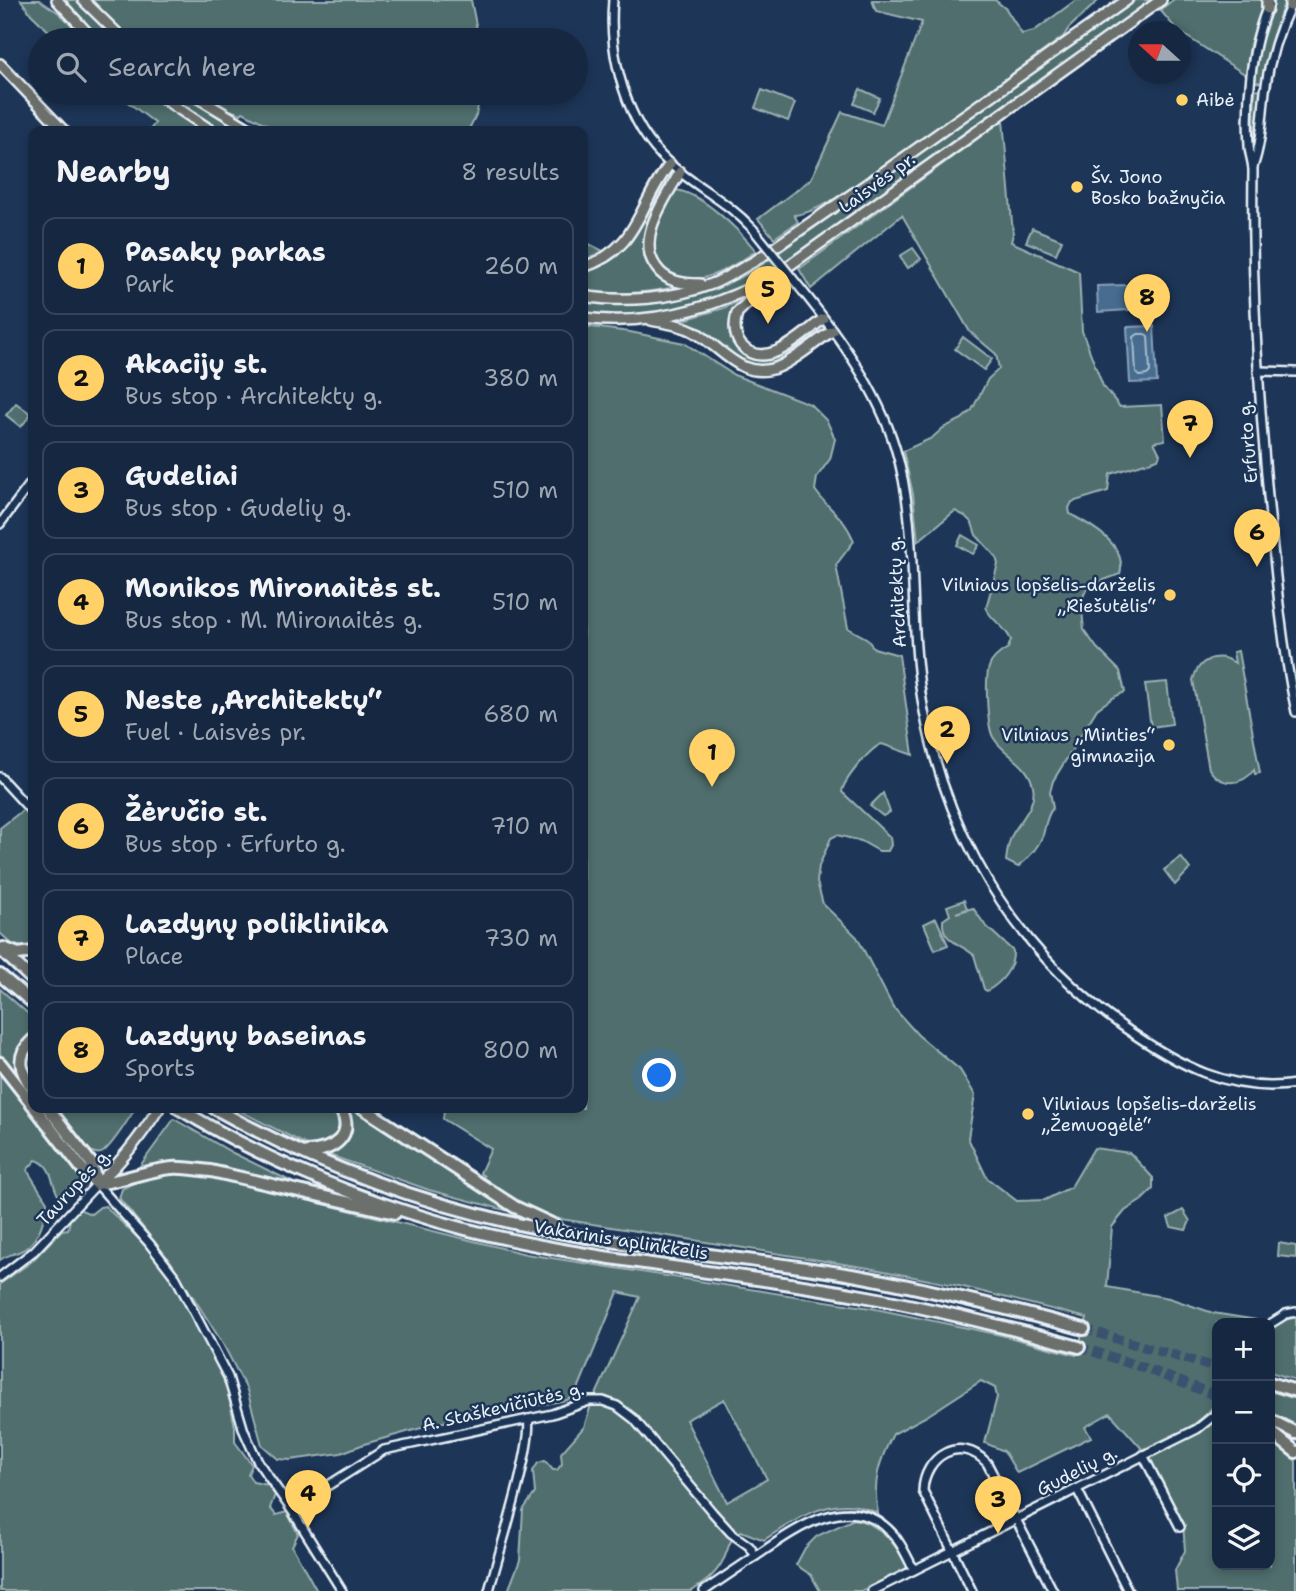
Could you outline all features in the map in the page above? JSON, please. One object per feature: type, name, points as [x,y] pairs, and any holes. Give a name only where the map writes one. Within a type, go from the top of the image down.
[{"type":"highway","points":[[0,948],[18,954],[28,953]]},
{"type":"highway","points":[[0,948],[28,975]]},
{"type":"highway","points":[[0,975],[28,999]]},
{"type":"highway","points":[[28,1046],[20,1064],[28,1082]]},
{"type":"highway","points":[[0,1063],[28,1099]]},
{"type":"highway","points":[[39,1113],[97,1184]]},
{"type":"highway","points":[[52,1113],[91,1163],[97,1184]]},
{"type":"highway","name":"Vakarinis aplinkkelis","points":[[186,1113],[225,1136],[295,1170],[376,1202],[478,1232],[576,1252],[778,1282],[909,1305],[1079,1347]]},
{"type":"highway","name":"Vakarinis aplinkkelis","points":[[224,1113],[354,1176],[435,1203],[578,1235],[892,1283],[966,1298],[1084,1329]]},
{"type":"highway","points":[[302,1152],[328,1148],[338,1141],[345,1124],[342,1113]]},
{"type":"highway","points":[[371,1113],[514,1207],[578,1235]]},
{"type":"highway","points":[[97,1184],[122,1181],[161,1170],[185,1168],[211,1171],[384,1212],[424,1217]]},
{"type":"highway","points":[[1275,1385],[1296,1391]]},
{"type":"highway","points":[[1275,1422],[1296,1433]]},
{"type":"highway","points":[[1275,1435],[1296,1452]]},
{"type":"main road","points":[[57,0],[83,28]]},
{"type":"main road","points":[[83,0],[112,28]]},
{"type":"main road","name":"Laisvės pr.","points":[[588,296],[619,299],[681,293],[712,283],[755,261],[1127,0]]},
{"type":"main road","name":"Laisvės pr.","points":[[588,318],[622,321],[692,311],[724,301],[776,275],[1161,0]]},
{"type":"main road","points":[[0,64],[28,93]]},
{"type":"main road","points":[[39,105],[59,126]]},
{"type":"main road","points":[[173,105],[204,126]]},
{"type":"main road","points":[[210,105],[246,126]]},
{"type":"main road","points":[[588,265],[603,259],[630,234],[670,164]]},
{"type":"main road","points":[[680,172],[649,234],[650,256],[659,272],[666,278],[693,284],[712,283]]},
{"type":"main road","points":[[776,275],[737,313],[736,336],[745,348],[758,355],[771,355],[823,319]]},
{"type":"main road","points":[[646,319],[691,330],[738,365],[757,370],[776,368],[786,363],[832,331]]},
{"type":"main road","name":"Taurupės g.","points":[[97,1184],[130,1149],[156,1113]]},
{"type":"street","name":"Architektų g.","points":[[613,0],[611,35],[617,70],[644,131],[670,164],[721,199],[754,229],[860,370],[895,446],[907,499],[916,649],[923,710],[933,755],[952,811],[986,880],[1017,925],[1048,962],[1088,1001],[1138,1038],[1186,1066],[1216,1079],[1250,1086],[1296,1084]]},
{"type":"street","name":"Erfurto g.","points":[[1253,167],[1274,52],[1291,2]]},
{"type":"street","name":"Erfurto g.","points":[[1268,3],[1257,37],[1251,85],[1249,147],[1253,167],[1252,252],[1258,371],[1275,582],[1296,712]]},
{"type":"street","points":[[1258,371],[1296,372]]},
{"type":"street","points":[[0,524],[28,487]]},
{"type":"street","points":[[0,777],[28,808]]},
{"type":"street","points":[[97,1184],[149,1243],[176,1279],[228,1377],[249,1443],[258,1462],[342,1591]]},
{"type":"street","name":"Taurupės g.","points":[[0,1277],[34,1251],[97,1184]]},
{"type":"street","points":[[1275,1321],[1296,1312]]},
{"type":"street","name":"A. Staškevičiūtės g.","points":[[291,1509],[384,1450],[528,1419],[589,1401],[603,1401],[617,1406],[634,1419],[719,1520],[749,1546],[756,1556]]},
{"type":"street","name":"Gudelių g.","points":[[872,1591],[888,1589],[914,1570],[1197,1429],[1212,1417]]},
{"type":"street","points":[[489,1591],[521,1467],[529,1430],[528,1419]]},
{"type":"street","points":[[972,1591],[923,1491],[923,1479],[933,1461],[958,1449],[973,1452],[983,1458],[1053,1591]]},
{"type":"street","points":[[1143,1455],[1180,1527]]},
{"type":"street","points":[[1077,1489],[1128,1591]]},
{"type":"street","points":[[704,1591],[811,1522],[826,1516],[855,1514],[871,1517],[890,1530],[900,1542],[914,1570]]},
{"type":"green space","points":[[21,0],[39,0],[75,28],[46,28]]},
{"type":"green space","points":[[63,0],[77,0],[105,28],[90,28]]},
{"type":"green space","points":[[90,0],[471,0],[477,28],[119,28]]},
{"type":"green space","points":[[872,0],[995,0],[1006,9],[1022,34],[1034,31],[1076,0],[1099,0],[1063,37],[864,181],[834,200],[806,213],[794,215],[798,222],[774,238],[758,219],[811,179],[842,112],[882,125],[922,22],[876,11]]},
{"type":"green space","points":[[1136,0],[1154,0],[758,281],[710,302],[673,311],[628,315],[588,313],[588,301],[629,303],[671,300],[711,289],[753,271]]},
{"type":"green space","points":[[1173,0],[1262,0],[1250,44],[1246,75],[1191,39],[1191,21],[1169,21],[1160,10]]},
{"type":"green space","points":[[1275,0],[1285,0],[1270,44],[1263,83],[1255,82],[1260,47]]},
{"type":"green space","points":[[860,89],[880,98],[873,112],[854,104]]},
{"type":"green space","points":[[1255,89],[1262,90],[1253,161]]},
{"type":"green space","points":[[762,90],[795,103],[788,121],[755,108]]},
{"type":"green space","points":[[132,105],[165,105],[196,126],[153,126],[155,123]]},
{"type":"green space","points":[[182,105],[201,105],[235,126],[214,126]]},
{"type":"green space","points":[[478,105],[470,126],[270,126],[243,112],[241,114],[218,106]]},
{"type":"green space","points":[[1003,120],[1013,234],[1011,242],[1079,272],[1082,331],[1103,386],[1120,407],[1162,405],[1165,440],[1154,442],[1160,454],[1158,459],[1110,474],[1108,491],[1072,502],[1069,508],[1070,514],[1106,537],[1119,554],[1120,574],[1088,586],[1081,601],[1084,630],[1097,648],[1120,671],[1125,692],[1097,709],[1053,781],[1050,792],[1053,808],[1041,840],[1018,867],[1006,861],[1008,848],[1034,793],[1026,771],[998,744],[989,723],[989,667],[994,658],[1008,648],[1011,640],[986,608],[998,564],[996,557],[976,535],[972,523],[955,511],[918,541],[913,494],[903,451],[932,438],[972,410],[988,379],[999,369],[996,354],[970,332],[902,215],[811,289],[799,269]]},
{"type":"green space","points":[[664,182],[667,184],[647,227],[643,254],[648,266],[659,277],[676,287],[630,293],[588,291],[588,270],[618,254],[644,220]]},
{"type":"green space","points":[[674,190],[696,197],[707,204],[730,223],[756,251],[706,277],[679,279],[668,273],[658,262],[652,239]]},
{"type":"green space","points":[[1032,228],[1062,240],[1056,254],[1026,242]]},
{"type":"green space","points":[[588,244],[605,252],[588,260]]},
{"type":"green space","points":[[913,248],[921,259],[908,268],[900,256]]},
{"type":"green space","points":[[739,301],[731,316],[730,330],[736,345],[749,355],[774,358],[812,334],[814,338],[778,363],[764,366],[739,359],[680,321]]},
{"type":"green space","points":[[588,327],[684,343],[734,375],[810,404],[827,421],[835,439],[830,459],[817,477],[815,490],[841,519],[854,541],[836,565],[848,628],[866,638],[874,648],[899,655],[913,755],[882,744],[877,746],[852,773],[842,792],[890,837],[891,845],[888,851],[879,851],[861,841],[837,835],[831,838],[819,866],[817,882],[823,904],[857,937],[893,1007],[918,1035],[960,1070],[975,1095],[968,1138],[987,1178],[1017,1201],[1045,1200],[1071,1187],[1094,1148],[1130,1153],[1153,1178],[1153,1189],[1125,1211],[1112,1227],[1107,1287],[1169,1298],[1213,1313],[1244,1318],[1212,1318],[1211,1410],[1184,1430],[1143,1450],[1110,1413],[1085,1427],[1091,1437],[1017,1473],[1004,1451],[985,1443],[997,1397],[995,1388],[981,1381],[927,1416],[893,1434],[878,1472],[878,1513],[857,1506],[832,1506],[808,1514],[764,1540],[741,1531],[730,1543],[715,1572],[692,1591],[508,1591],[520,1560],[523,1510],[535,1493],[533,1471],[538,1463],[545,1461],[553,1470],[557,1470],[562,1464],[561,1453],[584,1427],[640,1297],[618,1292],[576,1394],[567,1400],[443,1422],[341,1453],[290,1460],[278,1459],[262,1445],[247,1390],[223,1344],[171,1262],[119,1198],[122,1189],[159,1175],[198,1173],[526,1254],[871,1308],[1001,1335],[1076,1355],[1087,1318],[959,1286],[869,1268],[542,1216],[482,1180],[484,1176],[480,1173],[491,1149],[443,1119],[444,1113],[588,1113]],"holes":[[[724,1399],[767,1479],[727,1502],[686,1420]]]},
{"type":"green space","points":[[963,337],[992,359],[984,370],[955,349]]},
{"type":"green space","points":[[16,403],[28,412],[28,418],[21,427],[6,415]]},
{"type":"green space","points":[[962,535],[979,545],[973,554],[957,545]]},
{"type":"green space","points":[[1238,651],[1260,773],[1255,774],[1254,770],[1244,779],[1232,782],[1219,779],[1209,769],[1193,680],[1203,663],[1221,658],[1235,663],[1233,652]]},
{"type":"green space","points":[[1167,682],[1172,724],[1151,727],[1145,684]]},
{"type":"green space","points":[[883,793],[890,812],[883,816],[870,806]]},
{"type":"green space","points":[[24,809],[28,813],[28,946],[24,948],[12,944],[0,933],[0,828]]},
{"type":"green space","points":[[1181,857],[1190,869],[1175,885],[1164,870]]},
{"type":"green space","points":[[964,900],[967,909],[956,913],[973,908],[985,925],[1013,951],[1006,975],[987,991],[984,989],[974,955],[953,941],[943,927],[943,920],[950,915],[947,906]]},
{"type":"green space","points":[[936,918],[948,945],[935,950],[924,924]]},
{"type":"green space","points":[[0,989],[28,1014],[28,1038],[17,1058],[18,1076],[0,1054]]},
{"type":"green space","points":[[0,1070],[28,1106],[28,1113],[33,1113],[81,1175],[82,1181],[73,1194],[58,1195],[49,1170],[36,1160],[27,1170],[47,1202],[42,1225],[35,1239],[24,1250],[0,1260]]},
{"type":"green space","points":[[58,1113],[133,1113],[103,1152],[90,1151]]},
{"type":"green space","points":[[244,1113],[336,1113],[340,1126],[337,1135],[330,1142],[307,1145]]},
{"type":"green space","points":[[344,1113],[362,1113],[512,1212],[429,1190],[326,1154],[340,1145]]},
{"type":"green space","points":[[174,1119],[233,1153],[292,1182],[198,1163],[161,1164],[137,1170]]},
{"type":"green space","points":[[105,1206],[149,1249],[179,1290],[226,1383],[235,1427],[235,1442],[252,1465],[248,1474],[253,1482],[268,1485],[275,1495],[270,1508],[276,1515],[287,1512],[298,1534],[292,1546],[317,1591],[0,1591],[0,1284],[31,1262],[62,1230],[68,1229],[76,1211],[79,1209],[91,1214]]},
{"type":"green space","points":[[1183,1210],[1190,1221],[1186,1230],[1171,1227],[1168,1218]]},
{"type":"green space","points":[[1279,1243],[1296,1246],[1296,1258],[1278,1256]]},
{"type":"green space","points":[[1296,1316],[1296,1380],[1275,1374],[1275,1325]]},
{"type":"green space","points":[[1275,1393],[1296,1399],[1296,1428],[1275,1416]]},
{"type":"green space","points":[[1212,1423],[1212,1570],[1275,1570],[1275,1444],[1296,1461],[1296,1591],[1177,1591],[1175,1570],[1185,1551],[1183,1522],[1149,1458]]},
{"type":"green space","points":[[854,1519],[872,1525],[886,1535],[902,1556],[907,1565],[906,1569],[861,1591],[820,1591],[811,1575],[796,1565],[805,1548],[817,1536]]},
{"type":"water","points":[[1127,285],[1129,310],[1098,312],[1097,286]]},
{"type":"water","points":[[1154,326],[1157,382],[1130,383],[1127,327]]},
{"type":"tunnel","points":[[1084,1329],[1212,1367]]},
{"type":"tunnel","points":[[1079,1347],[1142,1367],[1212,1394]]},
{"type":"place","name":"Aibė","points":[[1182,100]]},
{"type":"place","name":"Šv. Jono Bosko bažnyčia","points":[[1077,187]]},
{"type":"place","name":"Neste „Architektų“","points":[[768,324]]},
{"type":"place","name":"Lazdynų baseinas","points":[[1147,332]]},
{"type":"place","name":"Lazdynų poliklinika","points":[[1190,458]]},
{"type":"place","name":"Žėručio st.","points":[[1257,567]]},
{"type":"place","name":"Vilniaus lopšelis-darželis „Riešutėlis“","points":[[1170,595]]},
{"type":"place","name":"Vilniaus „Minties“ gimnazija","points":[[1169,745]]},
{"type":"place","name":"Akacijų st.","points":[[947,764]]},
{"type":"place","name":"Pasakų parkas","points":[[712,787]]},
{"type":"place","name":"Vilniaus lopšelis-darželis „Žemuogėlė“","points":[[1028,1114]]},
{"type":"place","name":"Monikos Mironaitės st.","points":[[308,1528]]},
{"type":"place","name":"Gudeliai","points":[[998,1534]]}]
